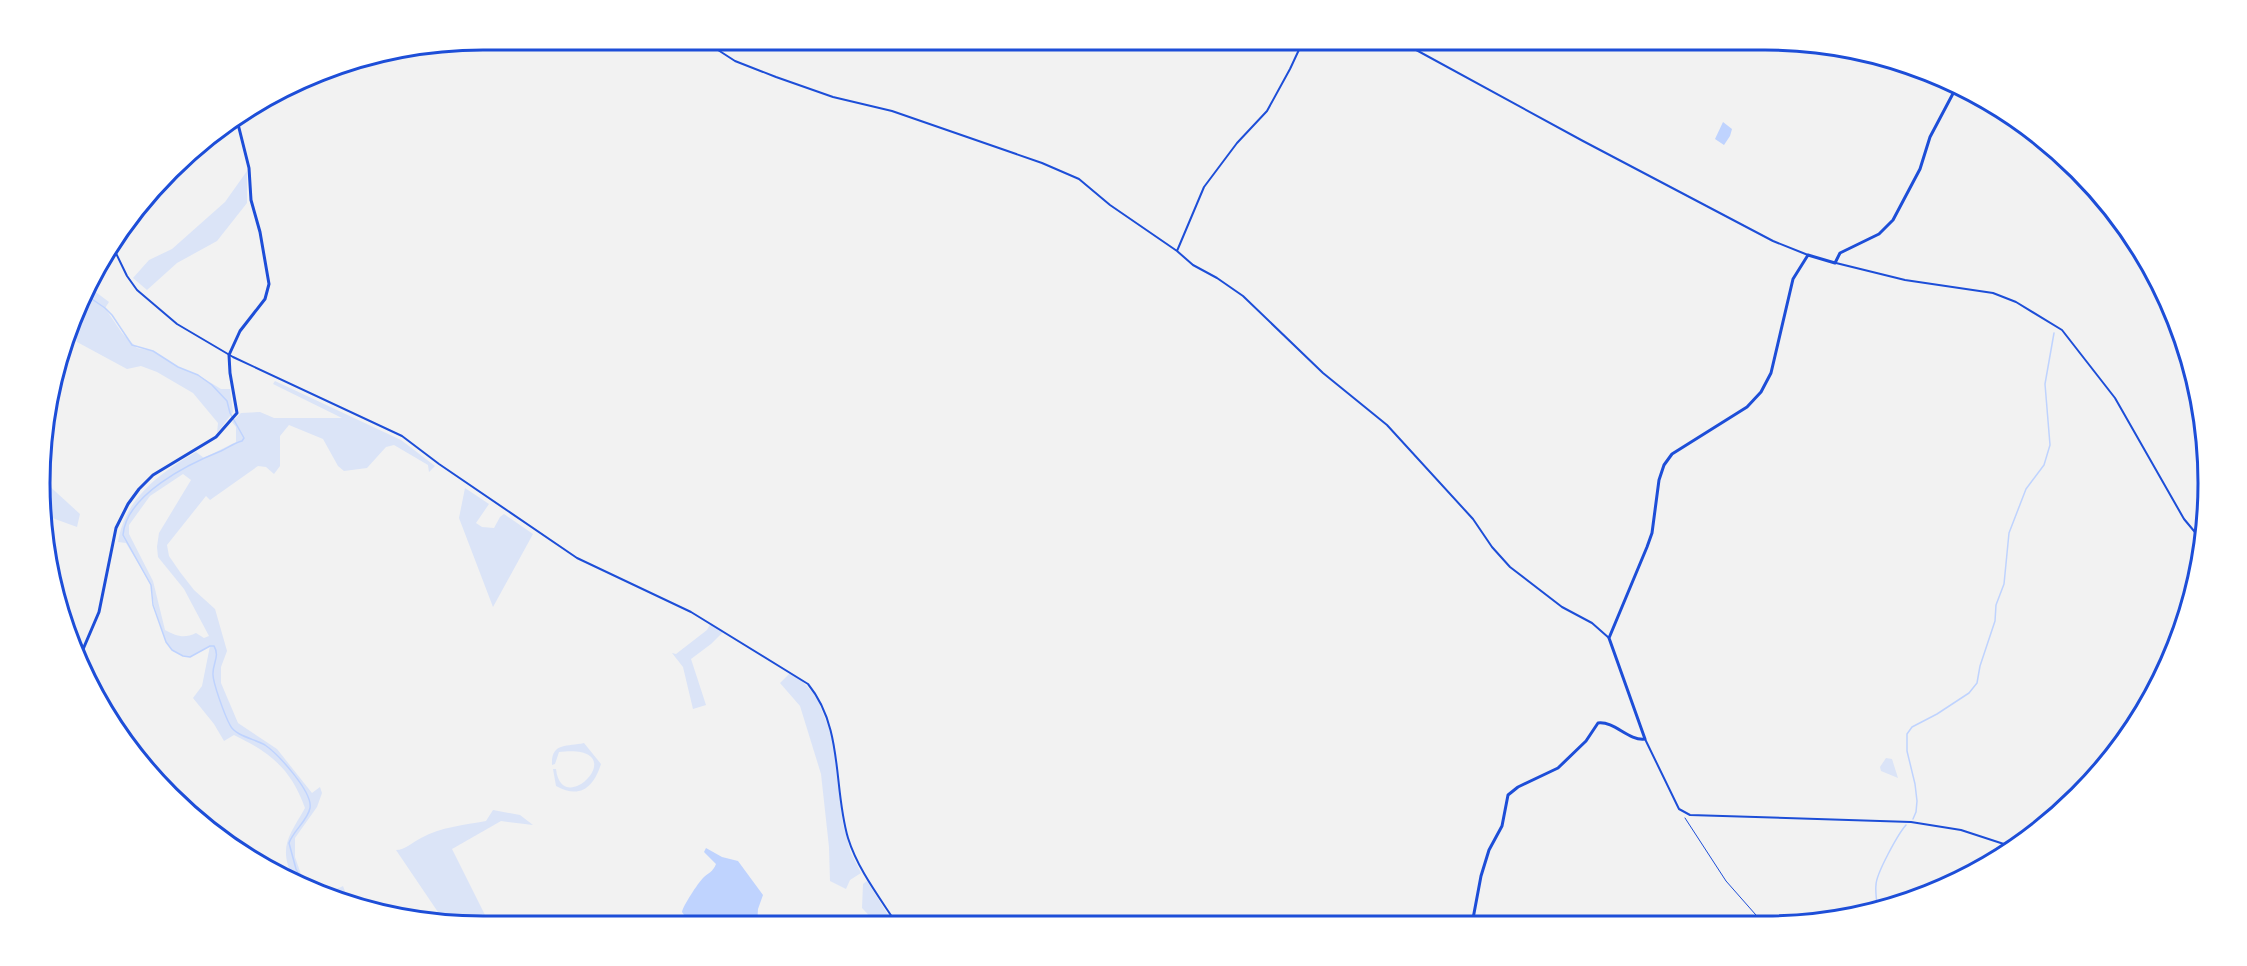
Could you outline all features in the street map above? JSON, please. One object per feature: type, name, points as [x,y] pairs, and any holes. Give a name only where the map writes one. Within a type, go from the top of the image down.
[{"type":"street","points":[[718,50],[735,61],[833,97],[892,111],[1067,172],[1087,185],[1110,206],[1177,251],[1193,265],[1243,296],[1323,373],[1387,424],[1473,519],[1492,547],[1510,567],[1562,607],[1592,623],[1609,638],[1645,739],[1665,784],[1681,811],[1696,816],[1782,816],[1911,822],[1974,833],[2004,844]]},
{"type":"street","points":[[1177,251],[1204,187],[1237,143],[1267,111],[1299,50]]},
{"type":"street","points":[[1416,50],[1753,231],[1808,255],[1905,280],[1993,293],[2016,302],[2062,330],[2115,398],[2184,519],[2195,532]]},
{"type":"street","points":[[1836,263],[1840,253],[1871,239],[1893,220],[1920,169],[1930,137],[1953,93]]},
{"type":"street","points":[[83,650],[99,612],[116,528],[128,504],[153,475],[216,436],[236,415],[237,408],[229,355],[244,325],[266,299],[269,284],[260,232],[251,200],[249,168],[238,126]]},
{"type":"street","points":[[116,253],[127,276],[148,301],[177,324],[229,355],[331,405],[402,436],[439,464],[577,558],[691,612],[808,684],[817,698],[834,741],[845,824],[854,852],[891,916]]},
{"type":"street","points":[[1609,638],[1650,540],[1659,480],[1664,465],[1672,454],[1747,407],[1761,392],[1771,374],[1793,279],[1808,255]]},
{"type":"street","points":[[1474,916],[1481,876],[1489,850],[1502,826],[1508,795],[1518,787],[1558,768],[1586,741],[1598,723],[1605,723],[1637,739],[1645,739]]},
{"type":"path","points":[[1681,811],[1726,881],[1757,916]]},
{"type":"shaded area","points":[[247,171],[247,203],[217,241],[177,263],[147,290],[133,278],[149,260],[172,249],[225,202]]},
{"type":"shaded area","points":[[94,291],[109,302],[105,308],[122,333],[137,348],[153,351],[221,389],[230,389],[233,412],[217,433],[218,423],[193,393],[157,372],[141,366],[127,369],[77,342],[76,336],[82,317]]},
{"type":"shaded area","points":[[275,381],[401,440],[435,466],[429,472],[428,465],[394,445],[386,447],[367,468],[344,471],[338,466],[323,439],[289,425],[280,436],[280,466],[274,474],[266,467],[258,466],[210,500],[206,496],[167,545],[169,556],[180,572],[194,590],[215,609],[227,651],[221,667],[221,683],[238,723],[277,749],[312,793],[320,787],[322,793],[317,807],[295,838],[295,857],[302,877],[290,871],[286,851],[290,835],[305,808],[293,783],[278,764],[259,749],[234,735],[224,741],[214,724],[193,698],[202,686],[210,646],[190,657],[172,650],[166,642],[154,605],[151,585],[126,543],[118,542],[128,512],[146,488],[196,452],[204,458],[236,442],[236,427],[232,422],[241,413],[260,412],[274,418],[342,418],[273,384]],"holes":[[[183,474],[191,480],[159,533],[158,557],[184,589],[209,636],[204,638],[196,633],[180,636],[165,630],[153,581],[129,534],[129,525],[150,496]]]},
{"type":"shaded area","points":[[50,487],[80,514],[77,527],[51,517]]},
{"type":"shaded area","points":[[465,488],[489,504],[476,523],[482,527],[494,528],[504,514],[533,534],[493,607],[459,518]]},
{"type":"shaded area","points":[[711,623],[724,631],[691,659],[706,705],[693,709],[683,667],[672,653],[676,654],[707,630]]},
{"type":"shaded area","points":[[790,673],[801,680],[816,696],[834,741],[843,824],[851,853],[861,873],[850,880],[846,889],[830,881],[829,847],[821,774],[800,706],[780,683]]},
{"type":"shaded area","points":[[584,743],[601,764],[595,779],[585,789],[579,791],[573,792],[556,786],[553,769],[556,769],[561,783],[570,787],[580,785],[589,777],[594,767],[592,758],[582,752],[559,752],[555,764],[552,765],[552,758],[557,749]]},
{"type":"shaded area","points":[[1886,758],[1892,759],[1898,778],[1881,771],[1880,767]]},
{"type":"shaded area","points":[[493,810],[520,815],[533,825],[501,821],[452,849],[486,916],[440,914],[396,850],[436,831],[486,821]]},
{"type":"shaded area","points":[[867,881],[889,916],[870,916],[862,908],[863,884]]},
{"type":"shaded area","points":[[343,886],[346,894],[332,889],[339,888]]},
{"type":"water","points":[[1723,122],[1732,129],[1724,145],[1715,139]]},
{"type":"water","points":[[706,848],[722,857],[738,861],[763,895],[758,916],[685,916],[682,912],[685,905],[716,864],[704,852]]},
{"type":"waterway","points":[[91,298],[112,315],[132,345],[153,351],[212,385],[227,401],[230,413],[244,438],[176,473],[147,494],[127,520],[123,535],[151,585],[153,605],[166,642],[172,650],[190,657],[214,646],[216,656],[213,677],[230,725],[236,732],[265,745],[301,783],[310,808],[289,843],[300,876]]},
{"type":"waterway","points":[[1913,819],[1917,801],[1907,751],[1907,734],[1912,727],[1969,693],[1977,683],[1980,666],[1995,621],[1996,605],[2004,584],[2009,533],[2026,489],[2044,465],[2050,445],[2045,384],[2054,333]]},
{"type":"waterway","points":[[1877,902],[1877,880],[1880,872],[1906,825]]}]
